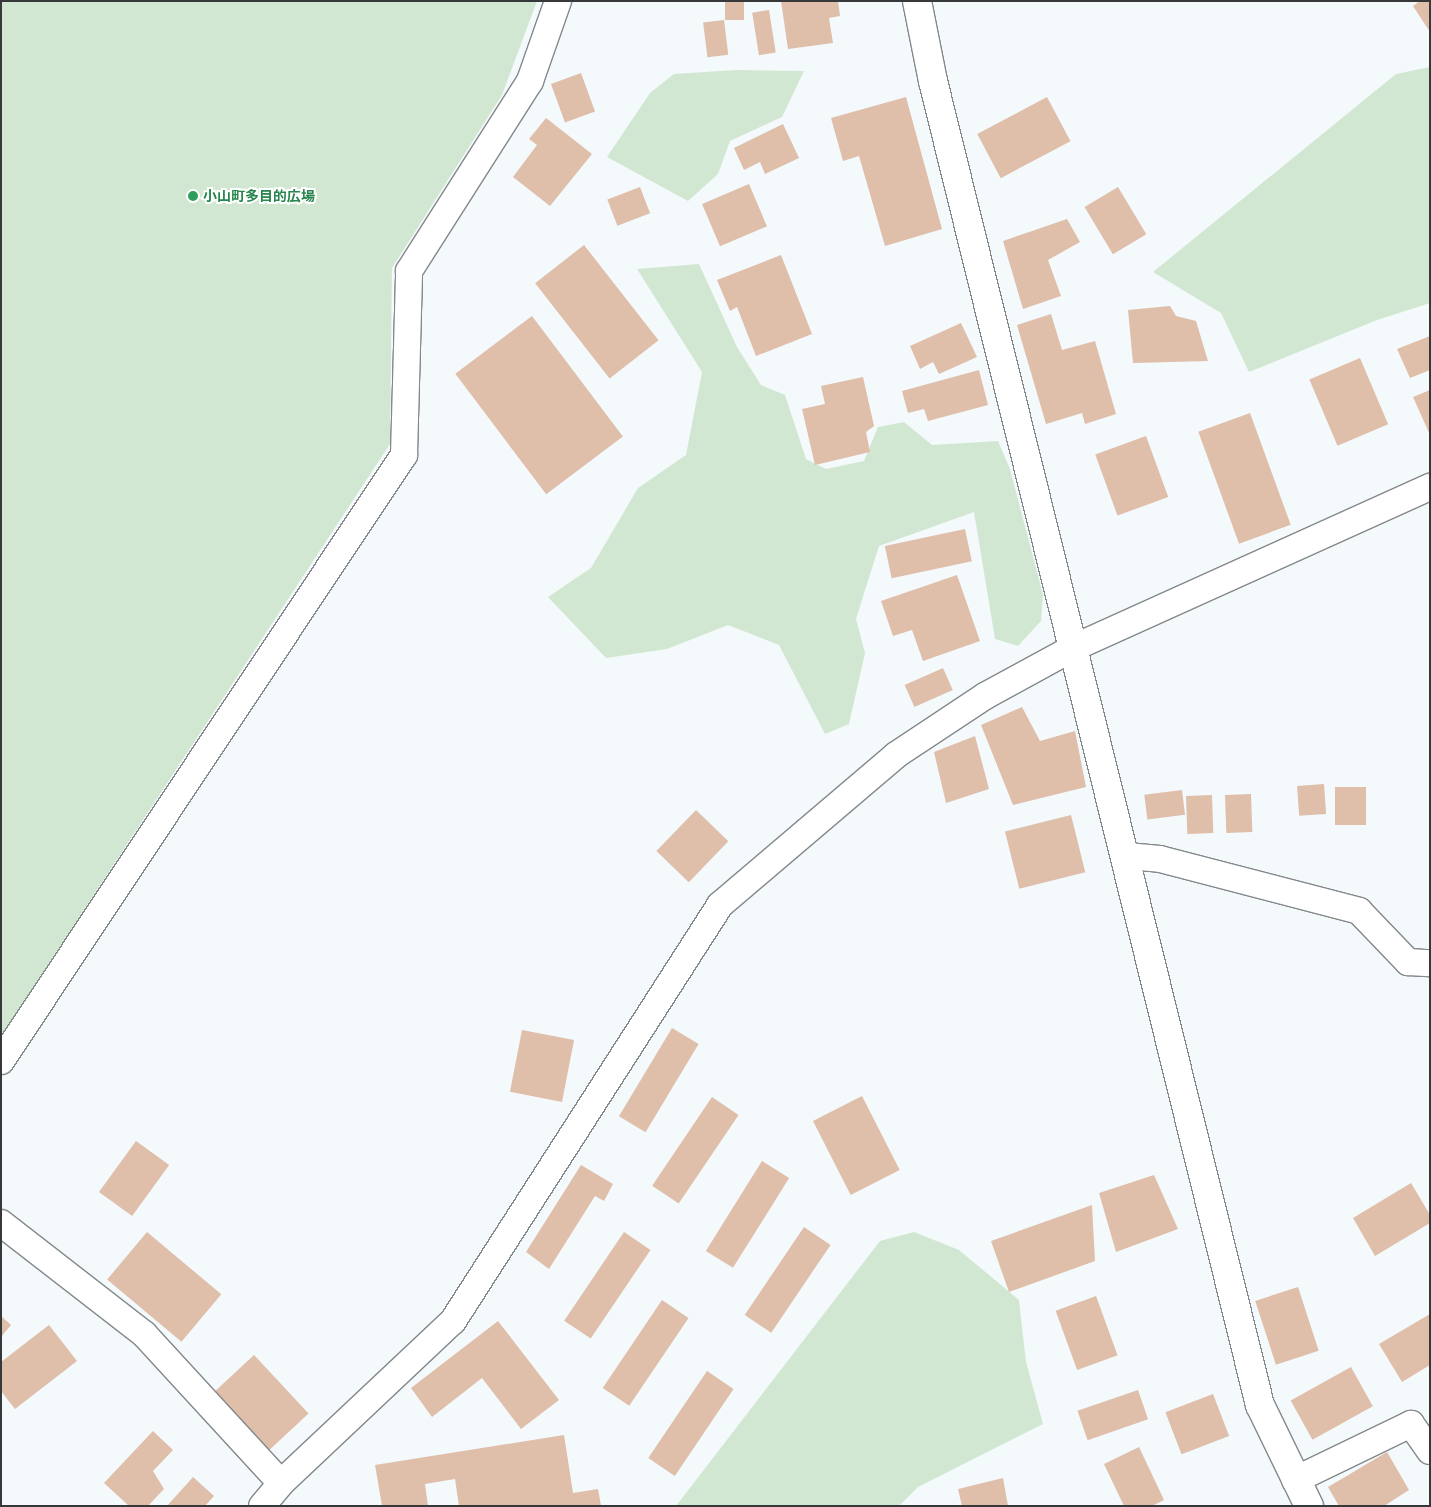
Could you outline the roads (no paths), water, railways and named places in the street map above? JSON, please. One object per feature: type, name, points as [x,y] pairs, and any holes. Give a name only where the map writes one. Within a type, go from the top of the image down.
[{"type":"street","points":[[1,1061],[404,455],[410,271],[530,81],[558,1]]},
{"type":"street","points":[[917,1],[934,81],[1260,1405],[1309,1506]]},
{"type":"street","points":[[262,1506],[281,1483],[453,1321],[720,905],[896,755],[985,696],[1073,648],[1430,487]]},
{"type":"street","points":[[1126,856],[1160,859],[1358,911],[1408,962],[1430,963]]},
{"type":"street","points":[[1,1223],[144,1334],[281,1483]]},
{"type":"street","points":[[1295,1480],[1411,1424],[1430,1451]]},
{"type":"place","name":"小山町多目的広場","points":[[193,196]]}]
